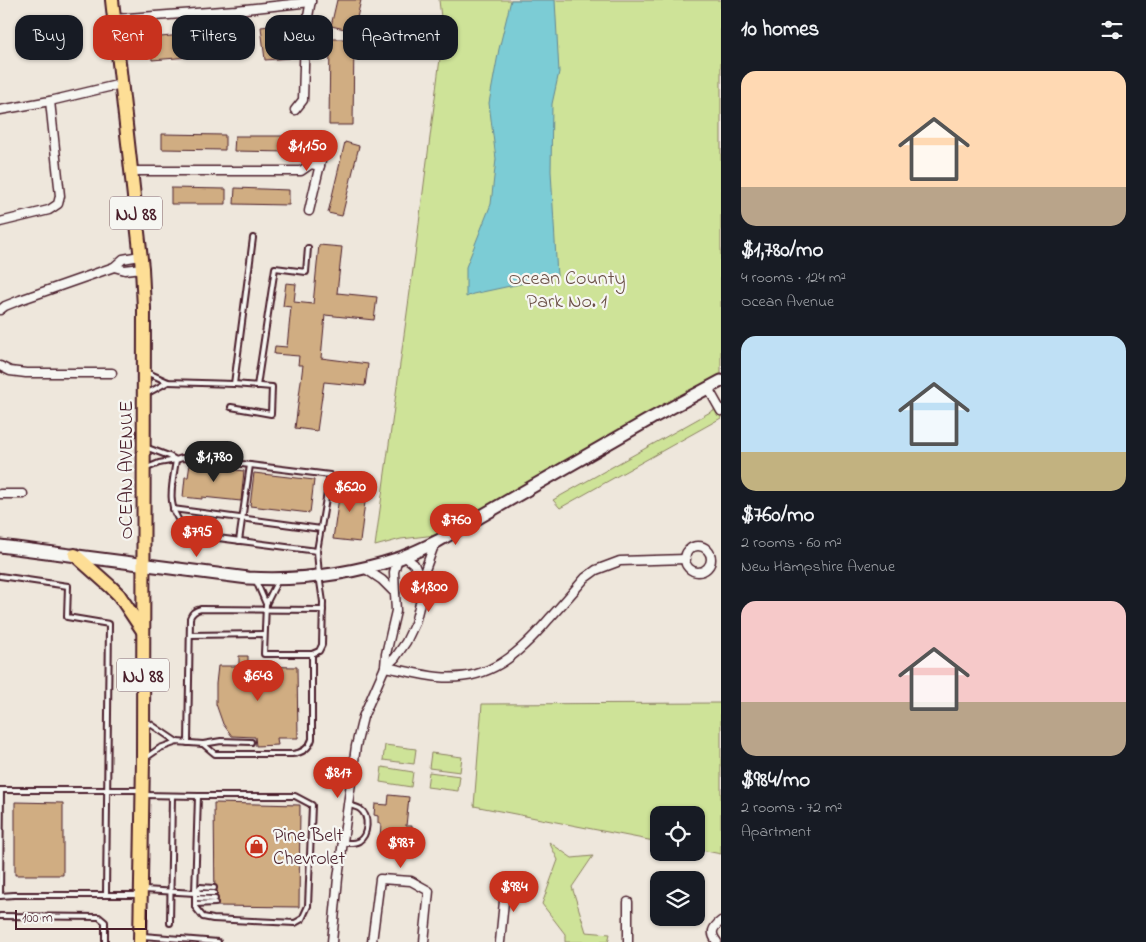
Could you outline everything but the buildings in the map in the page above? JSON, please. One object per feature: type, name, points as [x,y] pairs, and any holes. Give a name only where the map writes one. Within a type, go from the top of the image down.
[{"type":"main road","name":"OCEAN AVENUE","points":[[112,0],[114,15]]},
{"type":"main road","name":"OCEAN AVENUE","points":[[118,60],[141,262],[144,308],[140,939]]},
{"type":"main road","points":[[0,546],[255,578],[319,575],[364,568],[401,557],[438,541],[652,418],[721,381]]},
{"type":"main road","points":[[75,555],[111,586],[143,631]]},
{"type":"street","points":[[162,15],[236,10],[311,1],[305,33],[303,100],[295,110]]},
{"type":"street","points":[[0,110],[50,101],[121,84]]},
{"type":"street","points":[[0,222],[49,210],[58,204],[60,196],[50,101]]},
{"type":"street","points":[[309,210],[326,139]]},
{"type":"street","points":[[131,171],[300,171],[311,164],[320,166]]},
{"type":"street","points":[[0,310],[20,300],[114,267],[123,259],[141,262]]},
{"type":"street","points":[[114,267],[125,270],[141,262]]},
{"type":"street","points":[[0,366],[10,372],[112,374]]},
{"type":"street","points":[[708,388],[721,411]]},
{"type":"street","points":[[0,494],[23,494]]},
{"type":"street","points":[[385,667],[395,658],[415,623],[421,599],[421,581],[433,548],[438,541]]},
{"type":"street","points":[[332,942],[338,878],[356,746],[363,717],[385,667],[388,643],[396,611],[394,572],[401,557],[414,564],[421,581]]},
{"type":"street","points":[[385,667],[438,677],[458,677],[482,673],[516,654],[530,641],[585,578],[596,570],[620,561],[686,559]]},
{"type":"street","points":[[364,568],[382,580],[395,593]]},
{"type":"street","points":[[388,643],[401,648]]},
{"type":"street","points":[[372,942],[380,879],[411,881],[429,891],[424,942]]},
{"type":"street","points":[[500,942],[506,881]]},
{"type":"street","points":[[628,902],[628,942]]},
{"type":"street","points":[[717,942],[713,937],[712,931],[715,925],[721,921]]},
{"type":"lane","points":[[234,384],[253,238]]},
{"type":"lane","points":[[257,386],[275,268],[306,272],[308,248]]},
{"type":"lane","points":[[144,371],[168,382],[272,387],[271,414],[231,407]]},
{"type":"lane","points":[[144,395],[168,382]]},
{"type":"lane","points":[[144,447],[176,460]]},
{"type":"lane","points":[[144,469],[182,458],[330,475],[317,551],[323,602],[322,645],[320,651],[312,654],[264,654],[265,606],[255,578]]},
{"type":"lane","points":[[176,460],[171,503],[181,524],[190,533],[195,536],[317,551]]},
{"type":"lane","points":[[239,541],[250,465]]},
{"type":"lane","points":[[173,509],[321,529]]},
{"type":"lane","points":[[0,576],[68,586],[68,617],[109,624],[106,894]]},
{"type":"lane","points":[[265,606],[279,578]]},
{"type":"lane","points":[[188,743],[190,618],[192,613],[196,610],[265,606],[323,610]]},
{"type":"lane","points":[[190,635],[264,634]]},
{"type":"lane","points":[[203,744],[215,754],[292,754],[306,749],[312,739],[312,654]]},
{"type":"lane","points":[[142,718],[177,742]]},
{"type":"lane","points":[[142,759],[160,748],[177,742],[203,744],[221,741],[251,742]]},
{"type":"lane","points":[[198,796],[195,891],[195,907],[203,917],[295,923],[302,919],[308,906],[312,805],[295,796],[198,796],[172,796],[107,790],[0,790],[0,896],[14,894],[106,894],[195,891],[214,893]]},
{"type":"lane","points":[[170,922],[172,796]]},
{"type":"lane","points":[[343,843],[359,841],[366,832],[367,822],[364,814],[360,809],[348,805]]},
{"type":"lane","points":[[195,891],[200,887],[214,888]]},
{"type":"lane","points":[[195,898],[215,901],[195,904]]},
{"type":"lane","points":[[0,916],[99,917],[106,922],[105,942]]},
{"type":"lane","points":[[140,939],[218,942]]},
{"type":"green space","name":"Ocean County Park No. 1","points":[[439,0],[721,0],[721,381],[552,475],[436,535],[401,539],[375,546],[440,60],[458,60],[458,15],[441,15]]},
{"type":"green space","points":[[721,406],[721,418],[560,508],[553,500]]},
{"type":"green space","points":[[721,703],[721,854],[705,851],[705,806],[650,806],[650,840],[474,806],[482,704]]},
{"type":"green space","points":[[385,745],[416,749],[414,764],[383,760]]},
{"type":"green space","points":[[431,753],[462,757],[460,772],[429,768]]},
{"type":"green space","points":[[382,767],[413,772],[411,787],[380,782]]},
{"type":"green space","points":[[429,772],[460,776],[458,791],[427,787]]},
{"type":"green space","points":[[549,842],[572,858],[593,856],[572,887],[586,932],[610,934],[608,942],[565,942],[565,934],[542,904],[558,860]]},
{"type":"water","points":[[511,0],[555,0],[559,72],[552,104],[551,171],[557,276],[466,297],[466,267],[491,204],[496,159],[489,103],[499,49]]},
{"type":"place","name":"Pine Belt Chevrolet","points":[[257,846]]}]
